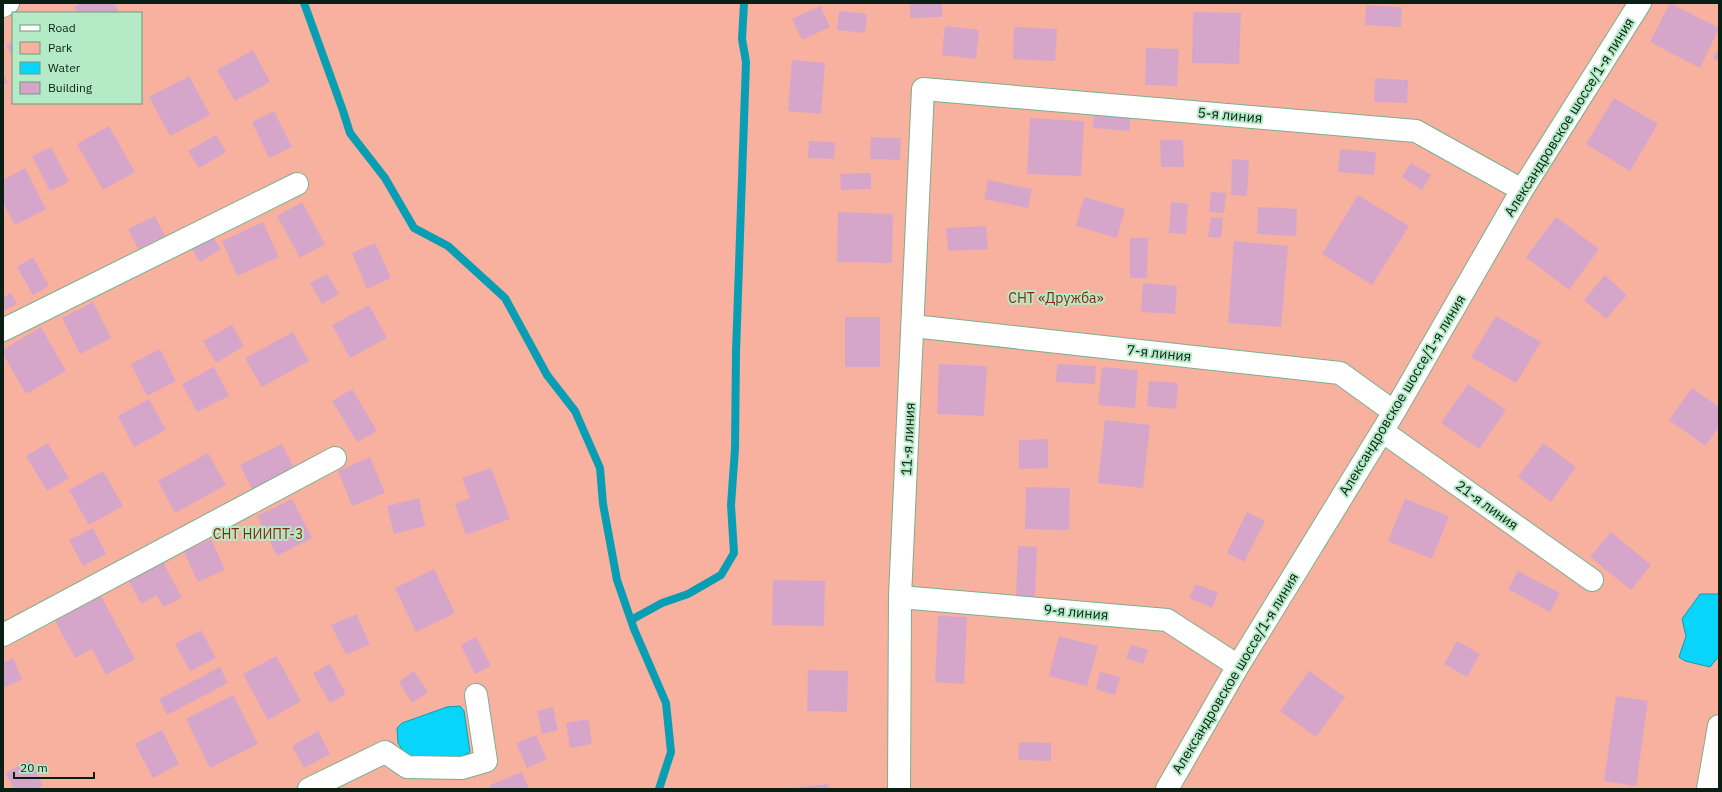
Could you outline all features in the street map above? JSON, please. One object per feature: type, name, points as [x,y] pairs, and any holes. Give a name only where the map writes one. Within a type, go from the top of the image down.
[{"type":"street","points":[[3,6],[8,3]]},
{"type":"street","name":"Александровское шоссе/1-я линия","points":[[1166,789],[1238,666],[1394,412],[1522,190],[1640,3]]},
{"type":"street","name":"5-я линия","points":[[923,89],[1416,131],[1522,190]]},
{"type":"street","name":"11-я линия","points":[[899,789],[900,597],[923,89]]},
{"type":"street","points":[[3,330],[296,184]]},
{"type":"street","name":"7-я линия","points":[[913,326],[1340,373],[1394,412]]},
{"type":"street","name":"21-я линия","points":[[1382,431],[1592,580]]},
{"type":"street","points":[[3,635],[335,458]]},
{"type":"street","name":"9-я линия","points":[[900,597],[1166,620],[1238,666]]},
{"type":"street","points":[[309,789],[385,752],[407,766],[462,768],[486,761],[476,696]]},
{"type":"street","points":[[1708,789],[1719,726]]},
{"type":"green space","points":[[3,3],[1719,3],[1719,789],[3,789]]},
{"type":"water","points":[[1700,594],[1719,594],[1719,656],[1710,667],[1685,661],[1679,657],[1686,636],[1682,619]]},
{"type":"water","points":[[460,706],[464,711],[470,752],[454,761],[406,755],[398,743],[397,728],[402,723],[447,707]]},
{"type":"building","points":[[81,3],[114,3],[118,12],[76,12],[74,7]]},
{"type":"building","points":[[910,3],[942,3],[942,17],[910,18]]},
{"type":"building","points":[[1670,3],[1719,28],[1700,68],[1650,42]]},
{"type":"building","points":[[1366,5],[1402,7],[1401,27],[1365,25]]},
{"type":"building","points":[[820,6],[830,27],[802,40],[792,19]]},
{"type":"building","points":[[839,11],[867,14],[865,33],[837,30]]},
{"type":"building","points":[[1193,12],[1241,13],[1239,64],[1192,63]]},
{"type":"building","points":[[945,26],[979,30],[976,59],[942,55]]},
{"type":"building","points":[[1014,27],[1057,29],[1055,61],[1013,59]]},
{"type":"building","points":[[12,42],[12,55],[6,45]]},
{"type":"building","points":[[1719,47],[1719,61],[1713,58]]},
{"type":"building","points":[[1146,48],[1179,49],[1177,86],[1145,85]]},
{"type":"building","points":[[253,50],[270,82],[235,101],[217,70]]},
{"type":"building","points":[[792,60],[825,63],[821,114],[788,111]]},
{"type":"building","points":[[3,73],[8,83],[3,85]]},
{"type":"building","points":[[189,76],[210,115],[170,136],[149,97]]},
{"type":"building","points":[[1375,78],[1408,80],[1407,103],[1374,102]]},
{"type":"building","points":[[1614,98],[1658,124],[1630,171],[1586,144]]},
{"type":"building","points":[[274,111],[292,147],[269,158],[252,122]]},
{"type":"building","points":[[1094,113],[1131,116],[1129,131],[1093,128]]},
{"type":"building","points":[[1030,118],[1084,121],[1081,176],[1027,174]]},
{"type":"building","points":[[109,126],[135,172],[103,190],[77,144]]},
{"type":"building","points":[[216,135],[226,152],[199,168],[188,151]]},
{"type":"building","points":[[871,137],[901,138],[900,160],[870,159]]},
{"type":"building","points":[[1160,140],[1183,140],[1184,167],[1161,167]]},
{"type":"building","points":[[809,141],[835,142],[834,159],[808,158]]},
{"type":"building","points":[[51,147],[69,182],[50,191],[32,156]]},
{"type":"building","points":[[1340,149],[1376,152],[1374,175],[1338,172]]},
{"type":"building","points":[[1232,159],[1249,160],[1247,196],[1231,195]]},
{"type":"building","points":[[1411,163],[1431,175],[1422,190],[1402,177]]},
{"type":"building","points":[[25,168],[46,209],[15,225],[3,202],[3,180]]},
{"type":"building","points":[[871,173],[871,189],[841,190],[840,174]]},
{"type":"building","points":[[988,180],[1032,189],[1028,208],[984,199]]},
{"type":"building","points":[[1211,192],[1226,193],[1224,213],[1209,212]]},
{"type":"building","points":[[1358,195],[1409,226],[1372,285],[1322,254]]},
{"type":"building","points":[[1084,197],[1125,209],[1117,238],[1076,226]]},
{"type":"building","points":[[302,202],[325,244],[300,258],[277,216]]},
{"type":"building","points":[[1171,202],[1188,204],[1186,234],[1169,233]]},
{"type":"building","points":[[1258,207],[1297,209],[1296,236],[1257,234]]},
{"type":"building","points":[[838,212],[893,214],[892,263],[837,262]]},
{"type":"building","points":[[155,216],[165,236],[138,249],[128,229]]},
{"type":"building","points":[[1211,217],[1223,218],[1221,238],[1208,237]]},
{"type":"building","points":[[1556,217],[1599,249],[1569,290],[1526,257]]},
{"type":"building","points":[[263,222],[279,257],[237,276],[222,241]]},
{"type":"building","points":[[986,226],[988,249],[948,251],[946,228]]},
{"type":"building","points":[[213,237],[221,249],[200,262],[192,249]]},
{"type":"building","points":[[1130,238],[1148,238],[1147,278],[1130,278]]},
{"type":"building","points":[[1234,241],[1288,246],[1281,327],[1228,323]]},
{"type":"building","points":[[375,243],[391,278],[367,289],[352,253]]},
{"type":"building","points":[[33,257],[49,286],[33,295],[17,267]]},
{"type":"building","points":[[327,274],[339,294],[322,304],[310,283]]},
{"type":"building","points":[[1605,275],[1627,295],[1606,319],[1584,300]]},
{"type":"building","points":[[1143,283],[1177,286],[1175,314],[1141,312]]},
{"type":"building","points":[[11,293],[17,304],[3,311],[3,297]]},
{"type":"building","points":[[93,302],[111,338],[80,354],[62,318]]},
{"type":"building","points":[[369,305],[387,338],[350,358],[332,325]]},
{"type":"building","points":[[1496,316],[1541,342],[1516,383],[1471,357]]},
{"type":"building","points":[[845,317],[880,317],[880,367],[845,367]]},
{"type":"building","points":[[232,325],[244,346],[216,363],[203,341]]},
{"type":"building","points":[[41,327],[66,371],[26,394],[3,354],[3,350]]},
{"type":"building","points":[[293,332],[309,361],[262,387],[245,358]]},
{"type":"building","points":[[160,349],[176,381],[147,396],[131,364]]},
{"type":"building","points":[[939,364],[987,366],[984,416],[937,414]]},
{"type":"building","points":[[1057,364],[1096,366],[1095,384],[1056,382]]},
{"type":"building","points":[[214,367],[229,396],[197,412],[182,384]]},
{"type":"building","points":[[1102,367],[1138,370],[1135,408],[1098,405]]},
{"type":"building","points":[[1149,381],[1178,383],[1176,409],[1147,406]]},
{"type":"building","points":[[1468,384],[1506,410],[1479,449],[1441,423]]},
{"type":"building","points":[[1692,388],[1719,407],[1719,427],[1705,446],[1669,420]]},
{"type":"building","points":[[352,389],[377,431],[357,442],[332,401]]},
{"type":"building","points":[[149,399],[166,430],[134,447],[118,416]]},
{"type":"building","points":[[1105,420],[1150,425],[1143,488],[1098,483]]},
{"type":"building","points":[[1048,439],[1048,468],[1019,469],[1019,440]]},
{"type":"building","points":[[48,443],[69,478],[47,491],[26,456]]},
{"type":"building","points":[[1543,443],[1576,467],[1551,502],[1518,477]]},
{"type":"building","points":[[282,444],[294,468],[252,489],[240,465]]},
{"type":"building","points":[[208,453],[226,485],[175,513],[158,481]]},
{"type":"building","points":[[370,457],[385,493],[352,506],[338,471]]},
{"type":"building","points":[[491,468],[510,519],[466,535],[455,504],[470,498],[462,478]]},
{"type":"building","points":[[103,471],[123,506],[89,525],[69,490]]},
{"type":"building","points":[[1026,487],[1070,488],[1069,530],[1025,529]]},
{"type":"building","points":[[419,498],[425,526],[394,534],[387,506]]},
{"type":"building","points":[[292,499],[312,538],[277,556],[257,516]]},
{"type":"building","points":[[1405,499],[1449,516],[1432,559],[1388,541]]},
{"type":"building","points":[[1247,512],[1265,521],[1244,562],[1227,553]]},
{"type":"building","points":[[93,528],[106,554],[83,566],[69,540]]},
{"type":"building","points":[[1611,532],[1651,565],[1631,590],[1590,557]]},
{"type":"building","points":[[211,539],[225,570],[198,582],[184,552]]},
{"type":"building","points":[[1018,546],[1037,547],[1035,597],[1016,596]]},
{"type":"building","points":[[161,558],[182,598],[163,607],[157,595],[141,604],[126,575]]},
{"type":"building","points":[[434,569],[455,613],[416,632],[395,588]]},
{"type":"building","points":[[1518,571],[1560,593],[1550,612],[1508,589]]},
{"type":"building","points":[[773,580],[825,581],[824,626],[772,625]]},
{"type":"building","points":[[1196,584],[1218,593],[1212,608],[1189,598]]},
{"type":"building","points":[[101,596],[135,659],[106,675],[92,649],[75,658],[55,621]]},
{"type":"building","points":[[356,614],[370,644],[346,655],[331,625]]},
{"type":"building","points":[[938,616],[967,617],[964,684],[935,682]]},
{"type":"building","points":[[201,630],[216,658],[190,671],[175,644]]},
{"type":"building","points":[[1059,636],[1098,646],[1087,686],[1049,676]]},
{"type":"building","points":[[476,637],[491,666],[475,674],[461,645]]},
{"type":"building","points":[[1457,641],[1480,654],[1467,677],[1444,664]]},
{"type":"building","points":[[1131,645],[1148,650],[1143,664],[1126,658]]},
{"type":"building","points":[[276,656],[301,701],[268,720],[243,674]]},
{"type":"building","points":[[13,658],[22,679],[3,688],[3,663]]},
{"type":"building","points":[[330,664],[346,694],[330,703],[313,673]]},
{"type":"building","points":[[220,667],[228,683],[167,715],[159,699]]},
{"type":"building","points":[[808,670],[848,671],[847,712],[807,711]]},
{"type":"building","points":[[414,671],[428,692],[412,703],[399,682]]},
{"type":"building","points":[[1309,671],[1345,697],[1316,737],[1280,711]]},
{"type":"building","points":[[1100,672],[1120,677],[1115,695],[1096,689]]},
{"type":"building","points":[[233,695],[258,744],[210,768],[186,719]]},
{"type":"building","points":[[1616,696],[1648,701],[1636,786],[1604,781]]},
{"type":"building","points":[[553,707],[558,730],[542,734],[537,711]]},
{"type":"building","points":[[588,719],[592,744],[570,748],[566,723]]},
{"type":"building","points":[[162,730],[179,764],[153,778],[135,744]]},
{"type":"building","points":[[318,731],[330,754],[304,768],[292,746]]},
{"type":"building","points":[[536,735],[547,759],[527,768],[516,743]]},
{"type":"building","points":[[1019,742],[1051,743],[1051,761],[1018,760]]},
{"type":"building","points":[[30,760],[43,785],[36,789],[14,789],[5,773]]},
{"type":"building","points":[[522,772],[529,789],[491,789],[490,785]]},
{"type":"building","points":[[828,784],[829,789],[793,789],[793,788]]},
{"type":"waterway","points":[[304,3],[350,133],[385,178],[414,228],[448,246],[505,298],[547,375],[575,411],[600,468],[603,504],[617,580],[634,629],[666,703],[671,752],[659,789]]},
{"type":"waterway","points":[[631,620],[662,603],[688,594],[721,575],[734,553],[731,505],[735,449],[736,352],[746,62],[742,39],[744,3]]},
{"type":"park label","name":"СНТ «Дружба»","points":[[1056,298]]},
{"type":"park label","name":"СНТ НИИПТ-3","points":[[258,534]]}]
